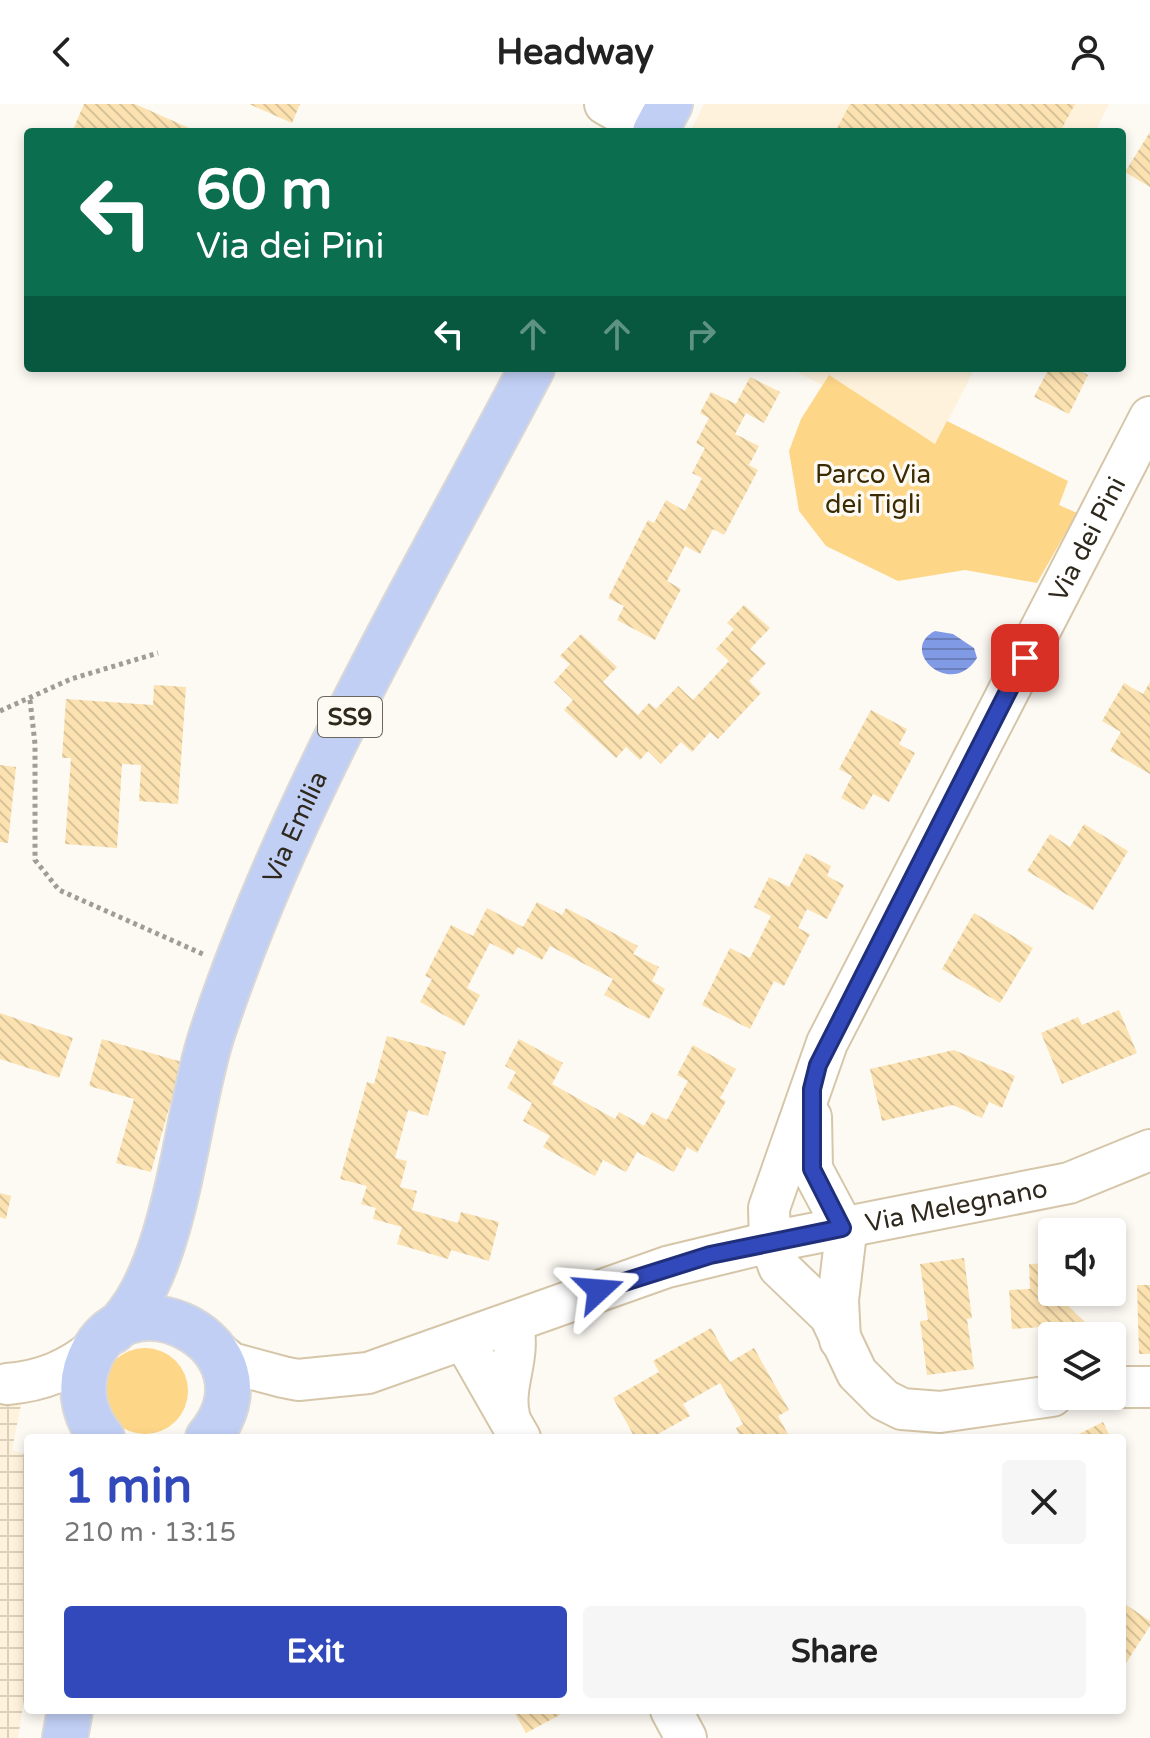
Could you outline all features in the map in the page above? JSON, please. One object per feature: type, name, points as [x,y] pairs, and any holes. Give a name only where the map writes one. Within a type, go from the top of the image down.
[{"type":"main road","points":[[656,128],[670,104]]},
{"type":"main road","name":"Via Emilia","points":[[97,1432],[83,1383],[105,1339],[130,1315],[140,1297],[178,1181],[198,1079],[234,968],[315,785],[530,372]]},
{"type":"main road","name":"Via Emilia","points":[[178,1181],[178,1272],[190,1310],[222,1364],[226,1390],[223,1412],[211,1434]]},
{"type":"main road","points":[[105,1339],[137,1320],[163,1318],[191,1328],[212,1346]]},
{"type":"main road","points":[[65,1738],[69,1714]]},
{"type":"street","points":[[605,104],[647,128]]},
{"type":"street","name":"Via dei Pini","points":[[770,1242],[771,1197],[827,1043],[1150,417]]},
{"type":"street","name":"Via dei Pini","points":[[812,1089],[812,1169],[842,1228]]},
{"type":"street","name":"Via Melegnano","points":[[211,1434],[248,1404],[298,1380],[368,1373],[667,1267],[770,1242],[1069,1183],[1150,1150]]},
{"type":"street","points":[[840,1342],[837,1319],[845,1251],[842,1228]]},
{"type":"street","points":[[770,1242],[779,1267],[830,1316],[840,1342],[870,1388],[902,1409],[940,1412],[1038,1398]]},
{"type":"street","points":[[512,1323],[517,1351],[506,1401],[515,1427]]},
{"type":"street","points":[[3,1383],[47,1377],[78,1362],[105,1339]]},
{"type":"street","points":[[464,1340],[515,1427]]},
{"type":"street","name":"Via Melegnano","points":[[212,1346],[231,1363],[298,1380]]},
{"type":"street","points":[[3,1383],[68,1404],[97,1432]]},
{"type":"street","points":[[1126,1387],[1150,1387]]},
{"type":"street","points":[[673,1714],[686,1738]]},
{"type":"path","points":[[0,711],[71,679],[158,653]]},
{"type":"path","points":[[30,700],[35,744],[35,860],[42,874],[59,890],[234,968]]},
{"type":"shaded area","points":[[704,104],[1109,104],[1097,128],[692,128]]},
{"type":"shaded area","points":[[797,372],[973,372],[936,444]]},
{"type":"shaded area","points":[[0,1396],[22,1400],[12,1450],[24,1454],[24,1700],[18,1738],[0,1738]]},
{"type":"green space","name":"Parco Via dei Tigli","points":[[829,375],[935,444],[947,421],[1068,481],[1059,505],[1077,513],[1037,583],[965,570],[898,581],[826,546],[799,511],[789,451],[801,419]]},
{"type":"green space","points":[[145,1348],[169,1355],[181,1367],[188,1391],[181,1415],[169,1427],[145,1434],[121,1427],[109,1415],[102,1391],[109,1367],[121,1355]]},
{"type":"water","points":[[935,631],[953,634],[974,648],[977,658],[966,670],[954,674],[942,673],[932,667],[922,649],[925,639]]},
{"type":"building","points":[[84,104],[135,104],[189,128],[74,128]]},
{"type":"building","points":[[249,104],[300,104],[292,123]]},
{"type":"building","points":[[850,104],[1075,104],[1062,128],[837,128]]},
{"type":"building","points":[[1150,132],[1150,187],[1126,170]]},
{"type":"building","points":[[1047,372],[1082,372],[1088,375],[1069,414],[1034,397]]},
{"type":"building","points":[[750,377],[780,392],[764,423],[746,413],[735,434],[759,446],[749,465],[758,470],[724,535],[713,529],[700,554],[685,546],[667,581],[681,589],[655,640],[617,620],[624,606],[608,598],[648,520],[654,523],[666,500],[685,511],[702,478],[692,473],[705,448],[696,443],[709,418],[700,413],[711,392],[736,404]]},
{"type":"building","points":[[744,605],[770,628],[750,649],[766,663],[749,681],[761,693],[718,739],[710,732],[692,752],[681,742],[661,764],[648,751],[640,760],[626,747],[616,758],[564,710],[573,700],[554,682],[570,664],[560,656],[581,634],[617,667],[603,682],[638,715],[649,703],[656,709],[678,686],[693,700],[729,661],[716,649],[734,629],[727,623]]},
{"type":"building","points":[[1150,682],[1150,774],[1110,751],[1121,732],[1102,721],[1124,683],[1143,694]]},
{"type":"building","points":[[154,685],[186,687],[178,804],[139,801],[141,765],[122,764],[117,848],[65,844],[71,758],[62,758],[66,699],[153,705]]},
{"type":"building","points":[[871,710],[907,729],[899,744],[915,753],[889,802],[873,794],[864,810],[841,798],[852,776],[839,769]]},
{"type":"building","points":[[0,765],[16,767],[8,843],[0,842]]},
{"type":"building","points":[[1084,824],[1128,851],[1093,910],[1027,871],[1050,834],[1070,847]]},
{"type":"building","points":[[806,853],[831,866],[827,876],[844,885],[827,919],[807,909],[798,928],[810,934],[784,986],[774,981],[750,1029],[702,1005],[730,948],[750,958],[771,916],[754,907],[769,877],[789,887]]},
{"type":"building","points":[[537,902],[562,915],[566,908],[638,946],[633,954],[659,967],[652,981],[665,989],[649,1019],[604,995],[613,979],[550,946],[542,960],[518,947],[513,955],[490,943],[467,988],[480,995],[464,1026],[420,1002],[432,979],[425,976],[451,925],[473,936],[487,908],[523,927]]},
{"type":"building","points":[[974,913],[1033,948],[1000,1003],[942,969]]},
{"type":"building","points":[[1119,1010],[1137,1053],[1062,1084],[1041,1033],[1078,1017],[1082,1025]]},
{"type":"building","points":[[0,1013],[73,1038],[59,1078],[0,1059]]},
{"type":"building","points":[[387,1036],[446,1052],[428,1116],[408,1110],[395,1158],[407,1161],[400,1187],[417,1191],[412,1210],[458,1223],[461,1212],[499,1222],[489,1261],[451,1250],[448,1259],[397,1244],[402,1227],[373,1219],[376,1208],[361,1204],[367,1186],[340,1179],[367,1082],[374,1084]]},
{"type":"building","points":[[102,1039],[182,1062],[151,1172],[116,1163],[134,1099],[89,1086]]},
{"type":"building","points":[[519,1039],[563,1063],[552,1084],[615,1119],[619,1112],[644,1126],[652,1112],[667,1120],[688,1081],[677,1075],[693,1045],[736,1069],[720,1098],[726,1101],[697,1153],[687,1147],[674,1172],[637,1152],[626,1172],[603,1160],[595,1176],[543,1147],[550,1136],[523,1121],[532,1103],[507,1088],[516,1072],[505,1066]]},
{"type":"building","points":[[954,1050],[1015,1076],[1002,1108],[989,1102],[982,1118],[953,1105],[882,1121],[870,1069]]},
{"type":"building","points":[[0,1193],[11,1196],[6,1219],[0,1217]]},
{"type":"building","points":[[964,1258],[972,1318],[967,1319],[974,1369],[927,1375],[920,1321],[928,1320],[920,1264]]},
{"type":"building","points":[[1029,1264],[1038,1264],[1038,1306],[1068,1306],[1085,1322],[1038,1322],[1038,1327],[1012,1329],[1009,1290],[1030,1289]]},
{"type":"building","points":[[1137,1285],[1150,1285],[1150,1354],[1139,1354]]},
{"type":"building","points":[[711,1328],[730,1362],[754,1348],[789,1410],[778,1416],[788,1434],[739,1434],[736,1428],[743,1424],[720,1383],[683,1404],[690,1416],[658,1434],[633,1434],[613,1398],[659,1372],[653,1361]]},
{"type":"building","points":[[1103,1422],[1109,1434],[1079,1434]]},
{"type":"building","points":[[1126,1605],[1150,1621],[1150,1626],[1126,1663]]},
{"type":"building","points":[[515,1714],[562,1714],[526,1733]]},
{"type":"route","points":[[599,1290],[710,1255],[842,1228],[812,1169],[812,1089],[818,1065],[1025,658]]}]
